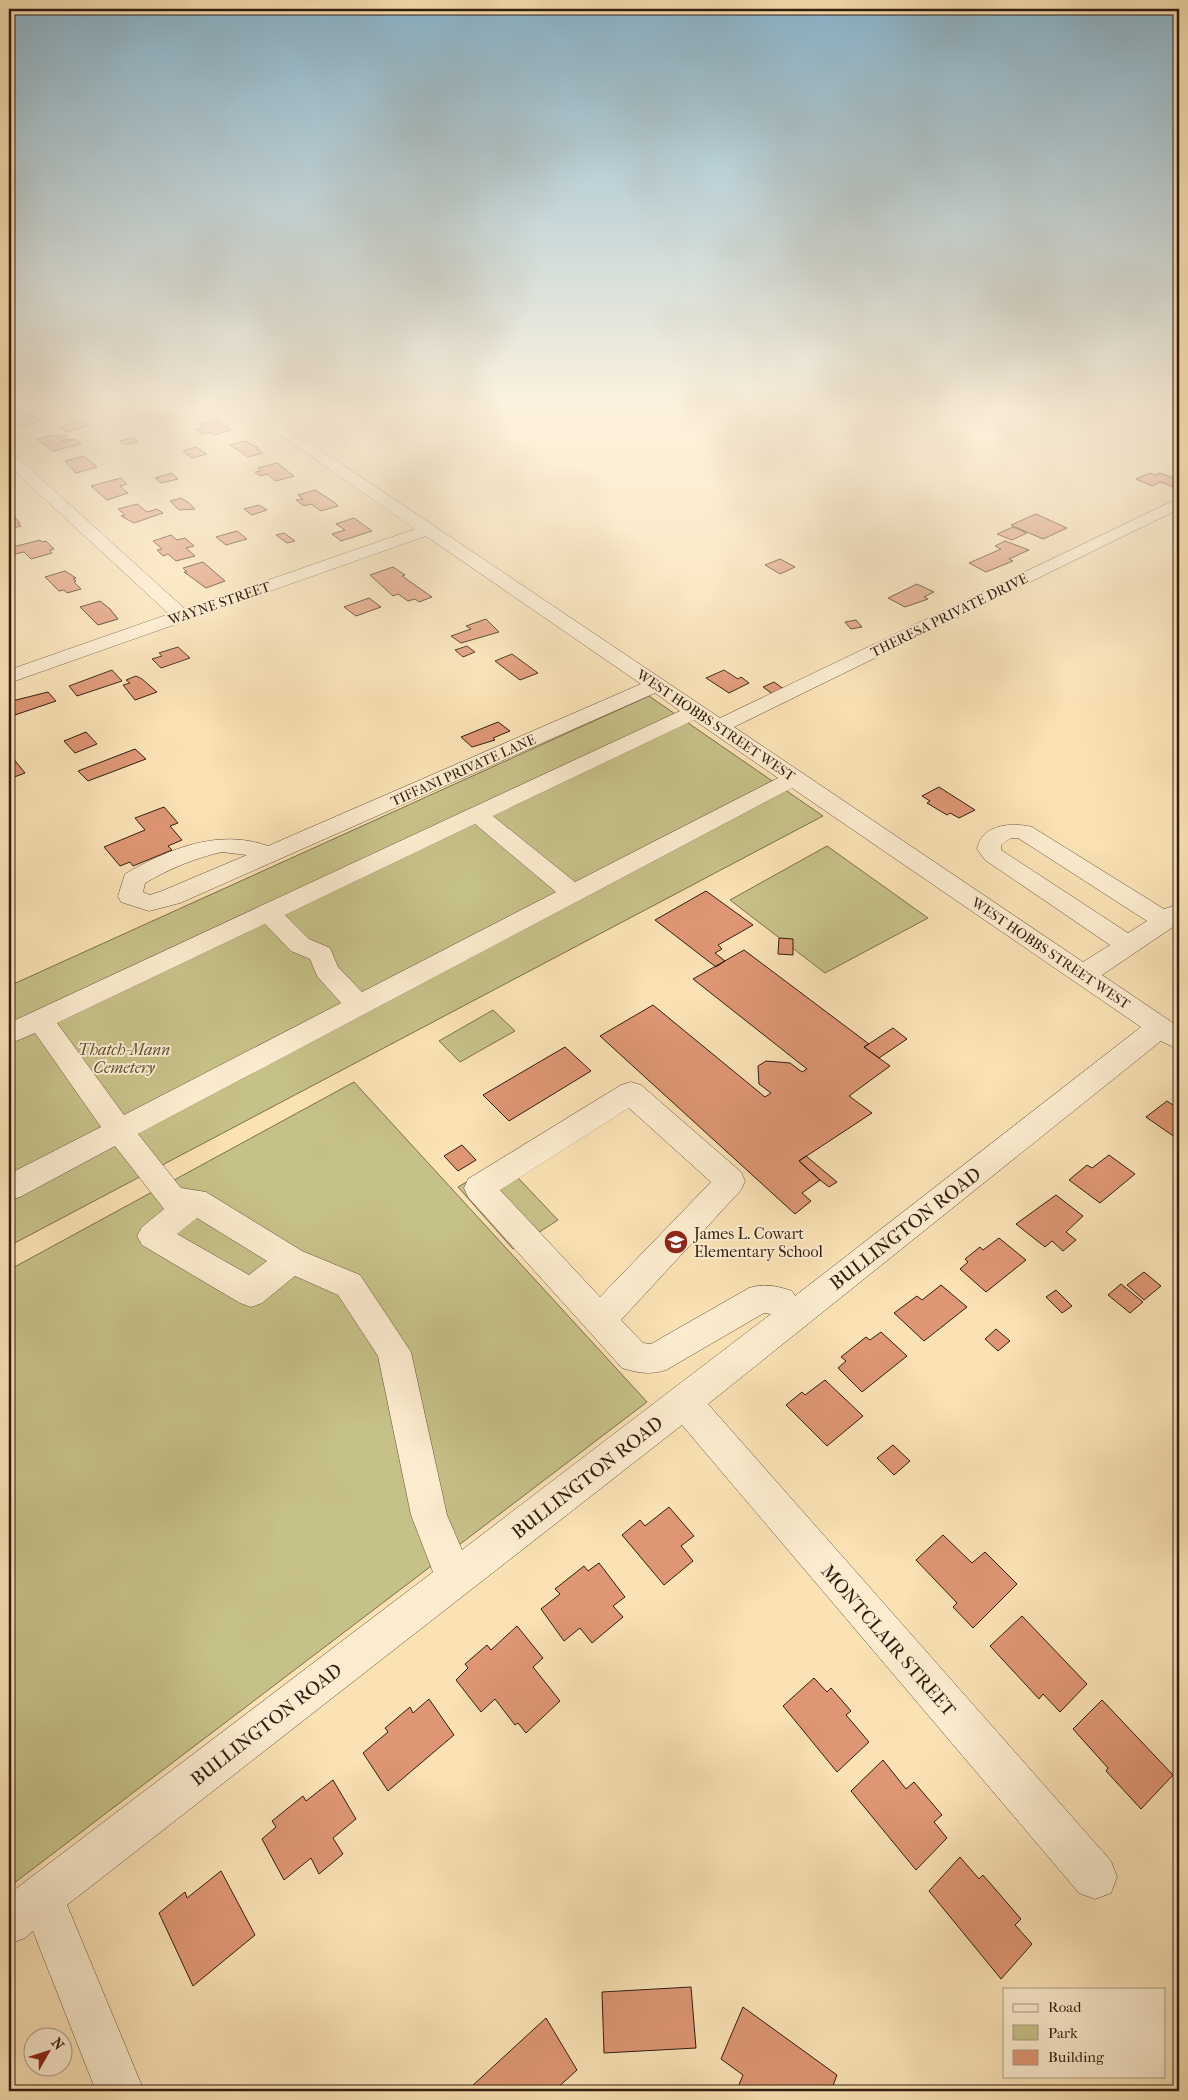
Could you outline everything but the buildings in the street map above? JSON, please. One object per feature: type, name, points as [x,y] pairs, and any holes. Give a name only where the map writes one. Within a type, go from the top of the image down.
[{"type":"street","points":[[64,508],[182,616]]},
{"type":"street","name":"WEST HOBBS STREET WEST","points":[[396,508],[720,726],[1083,975],[1172,1031]]},
{"type":"street","name":"THERESA PRIVATE DRIVE","points":[[720,726],[1169,508]]},
{"type":"street","name":"WAYNE STREET","points":[[9,677],[428,530]]},
{"type":"street","name":"TIFFANI PRIVATE LANE","points":[[268,855],[245,846],[222,845],[199,849],[155,866],[134,879],[130,896],[149,903],[171,897],[268,855],[657,685]]},
{"type":"street","points":[[9,1034],[696,711]]},
{"type":"street","points":[[9,1188],[794,778]]},
{"type":"street","points":[[476,814],[574,893]]},
{"type":"street","points":[[1083,975],[1172,916],[1024,832],[1015,830],[1005,831],[990,843],[988,849],[993,855],[1127,945]]},
{"type":"street","points":[[268,912],[300,945],[298,953],[301,963],[314,969],[326,970],[358,1005]]},
{"type":"street","points":[[40,1019],[119,1130],[173,1200],[195,1201],[290,1260],[349,1285],[394,1352],[429,1515],[455,1578]]},
{"type":"street","name":"BULLINGTON ROAD","points":[[25,1910],[684,1402],[1172,1031]]},
{"type":"street","points":[[599,1321],[730,1181],[631,1093],[479,1188],[599,1321],[634,1357],[654,1360],[760,1298],[781,1301]]},
{"type":"street","points":[[195,1201],[153,1236],[251,1293],[290,1260]]},
{"type":"street","name":"MONTCLAIR STREET","points":[[684,1402],[1095,1877]]},
{"type":"street","points":[[25,1910],[120,2091]]},
{"type":"green space","name":"Thatch-Mann Cemetery","points":[[649,696],[823,816],[9,1246],[9,986]]},
{"type":"green space","points":[[827,846],[928,918],[825,973],[730,900]]},
{"type":"green space","points":[[493,1010],[515,1031],[460,1062],[439,1041]]},
{"type":"green space","points":[[354,1082],[647,1402],[9,1887],[9,1270]]},
{"type":"green space","points":[[502,1161],[558,1220],[513,1249],[458,1187]]},
{"type":"place","name":"James L. Cowart Elementary School","points":[[676,1242]]}]
